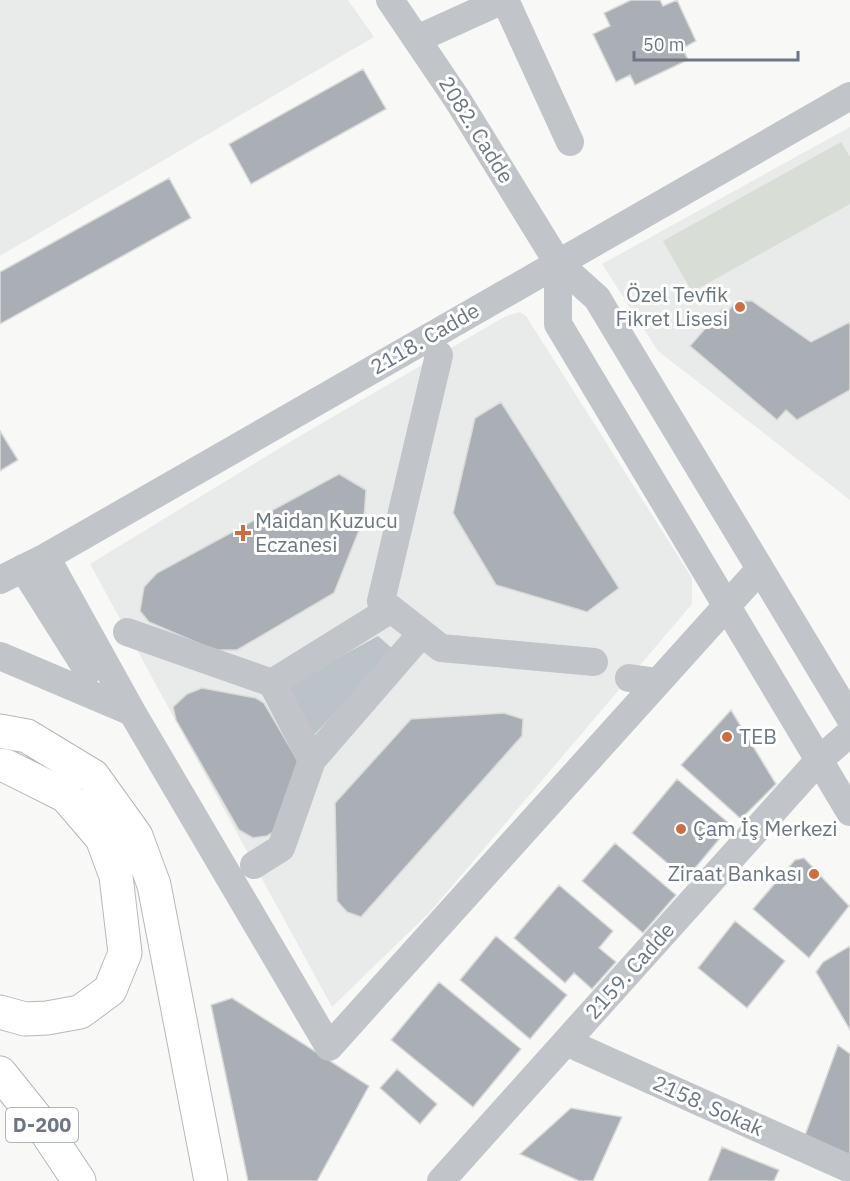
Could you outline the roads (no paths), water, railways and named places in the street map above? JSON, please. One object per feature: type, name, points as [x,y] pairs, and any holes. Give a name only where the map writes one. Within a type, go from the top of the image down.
[{"type":"main road","points":[[0,731],[27,736],[93,776],[136,836],[154,885],[211,1181]]},
{"type":"main road","points":[[0,765],[66,796],[102,838],[116,876],[125,953],[110,990],[80,1012],[26,1019],[0,1012]]},
{"type":"main road","name":"D-200","points":[[0,1073],[41,1124],[79,1181]]},
{"type":"street","name":"2082. Cadde","points":[[390,0],[509,182],[558,263]]},
{"type":"street","points":[[417,39],[504,0],[570,142]]},
{"type":"street","name":"2118. Cadde","points":[[23,568],[850,96]]},
{"type":"street","points":[[558,263],[597,298],[850,717]]},
{"type":"street","points":[[558,263],[558,324],[850,812]]},
{"type":"street","points":[[439,355],[381,601],[441,648],[594,662]]},
{"type":"street","points":[[23,568],[132,712],[329,1047],[760,568]]},
{"type":"street","points":[[0,641],[88,671],[23,568]]},
{"type":"street","points":[[273,683],[391,609]]},
{"type":"street","points":[[126,632],[273,683],[312,760]]},
{"type":"street","points":[[254,865],[281,848],[312,760],[422,633]]},
{"type":"street","points":[[0,656],[132,712]]},
{"type":"street","points":[[629,678],[658,682]]},
{"type":"street","name":"2159. Cadde","points":[[441,1181],[819,760],[850,733]]},
{"type":"street","name":"2158. Sokak","points":[[566,1042],[850,1169]]},
{"type":"place","name":"Özel Tevfik Fikret Lisesi","points":[[740,307]]},
{"type":"place","name":"Maidan Kuzucu Eczanesi","points":[[243,533]]},
{"type":"place","name":"TEB","points":[[727,737]]},
{"type":"place","name":"Çam İş Merkezi","points":[[681,829]]},
{"type":"place","name":"Ziraat Bankası","points":[[814,874]]}]
